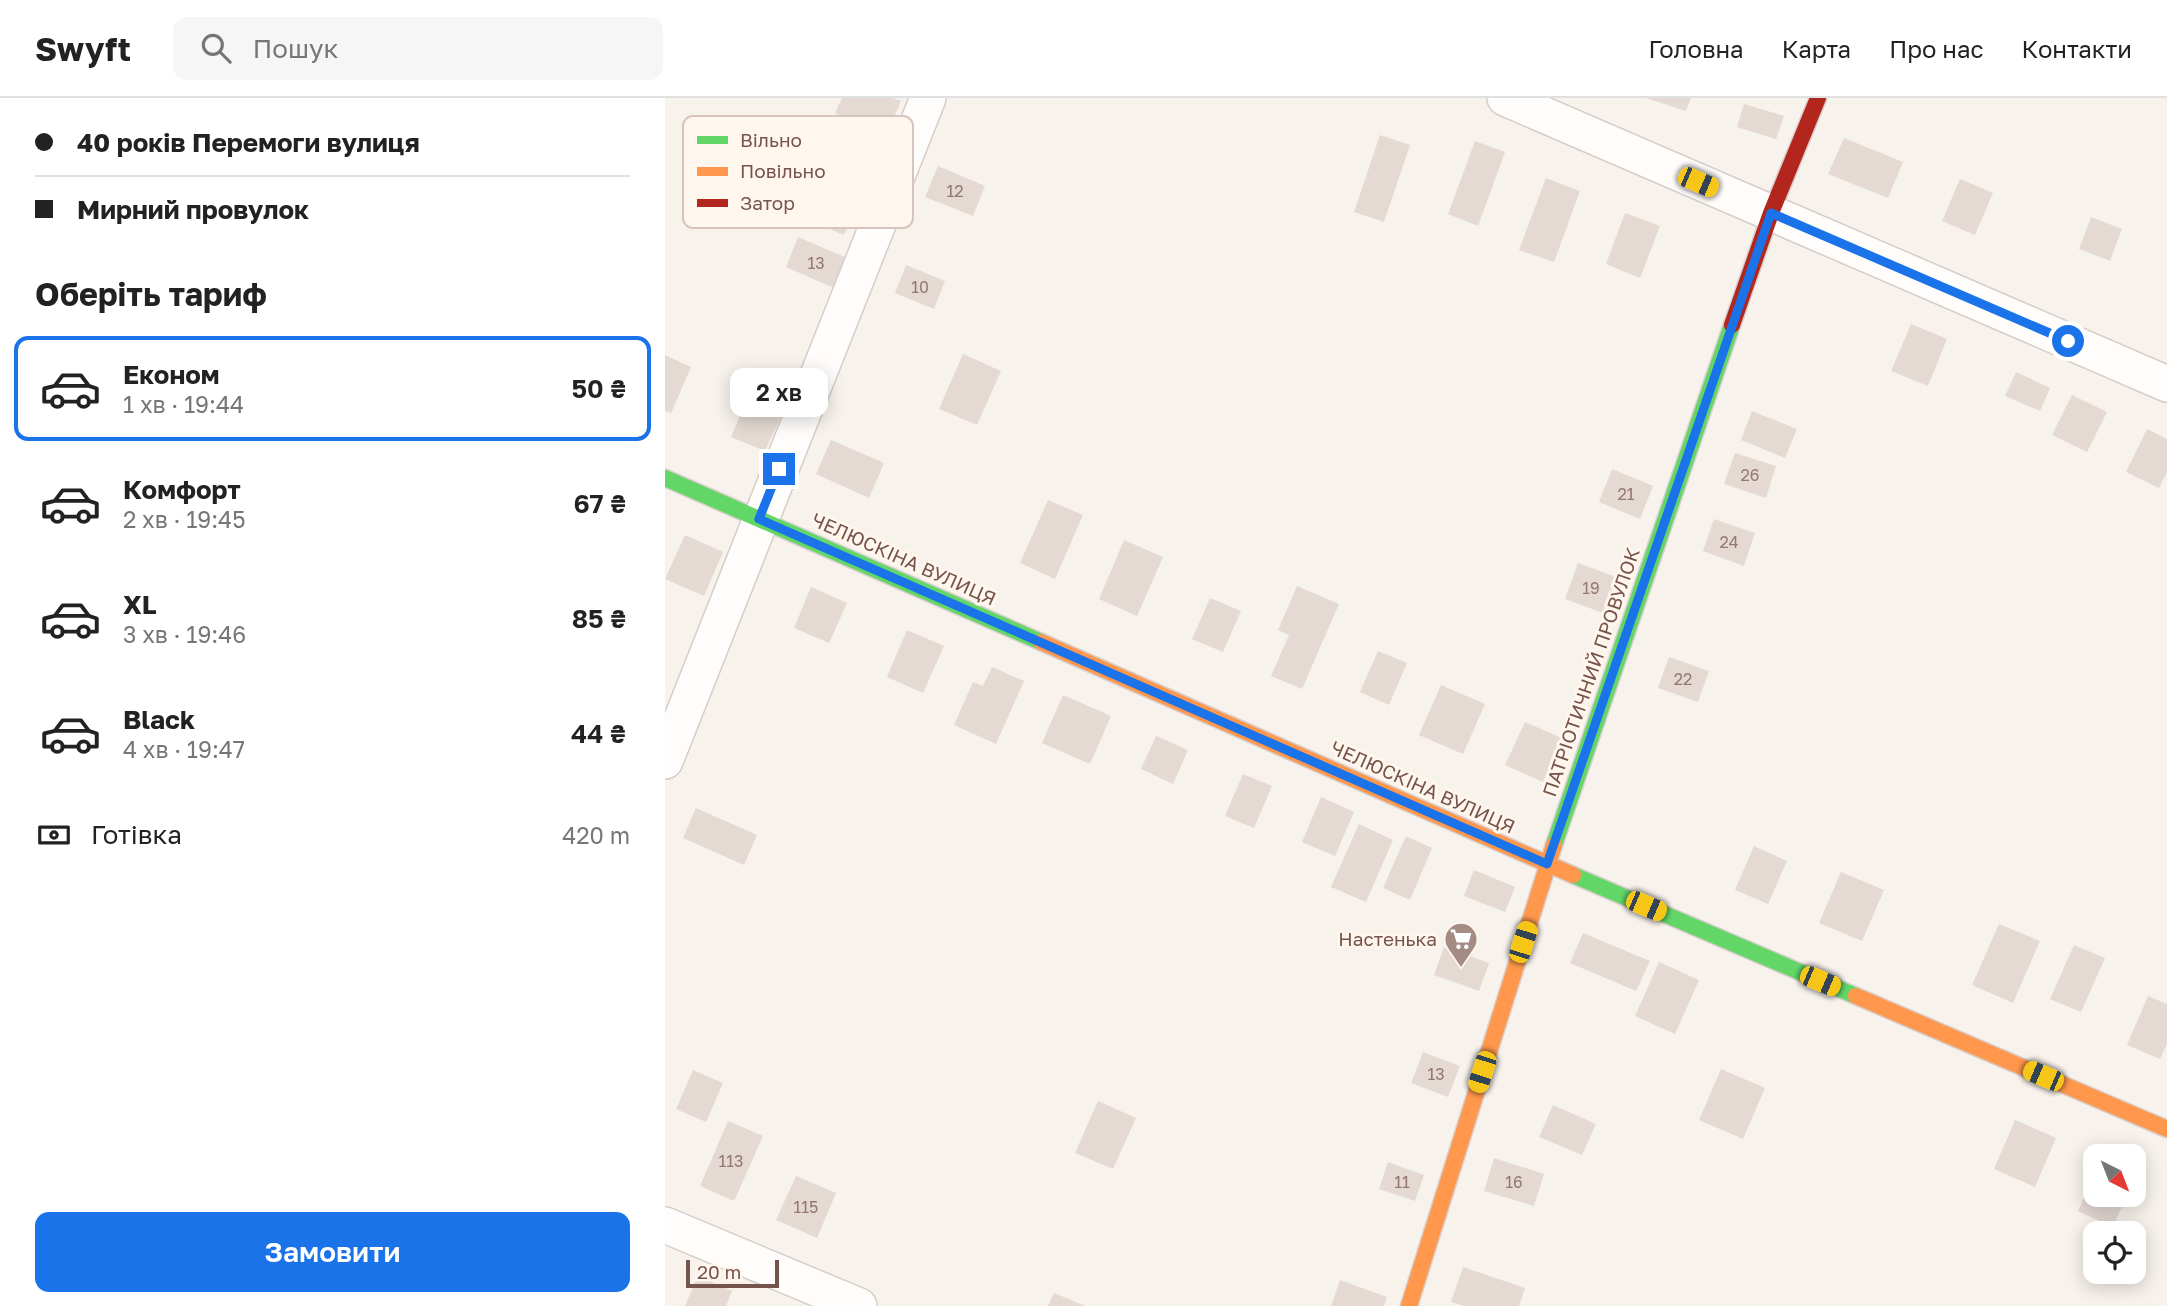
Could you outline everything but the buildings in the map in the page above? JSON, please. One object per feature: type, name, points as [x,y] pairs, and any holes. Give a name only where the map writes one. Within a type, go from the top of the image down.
[{"type":"street","points":[[913,135],[928,98]]},
{"type":"street","points":[[1505,98],[2167,384]]},
{"type":"street","name":"ПАТРІОТИЧНИЙ ПРОВУЛОК","points":[[1409,1306],[1547,864],[1771,213],[1818,98]]},
{"type":"street","points":[[665,761],[876,228]]},
{"type":"street","name":"ЧЕЛЮСКІНА ВУЛИЦЯ","points":[[665,478],[1547,864],[2167,1129]]},
{"type":"street","points":[[665,1225],[859,1306]]},
{"type":"traffic: fast","points":[[1554,845],[1732,325]]},
{"type":"traffic: fast","points":[[665,478],[1041,642]]},
{"type":"traffic: fast","points":[[1573,875],[1856,996]]},
{"type":"traffic: slow","points":[[1041,642],[1573,875]]},
{"type":"traffic: slow","points":[[1409,1306],[1554,845]]},
{"type":"traffic: slow","points":[[1856,996],[2167,1129]]},
{"type":"traffic: jam","points":[[1732,325],[1771,213],[1818,98]]},
{"type":"place","name":"Настенька","points":[[1461,969]]},
{"type":"route","points":[[779,469],[759,519],[1547,864],[1771,213],[2068,341]]}]
